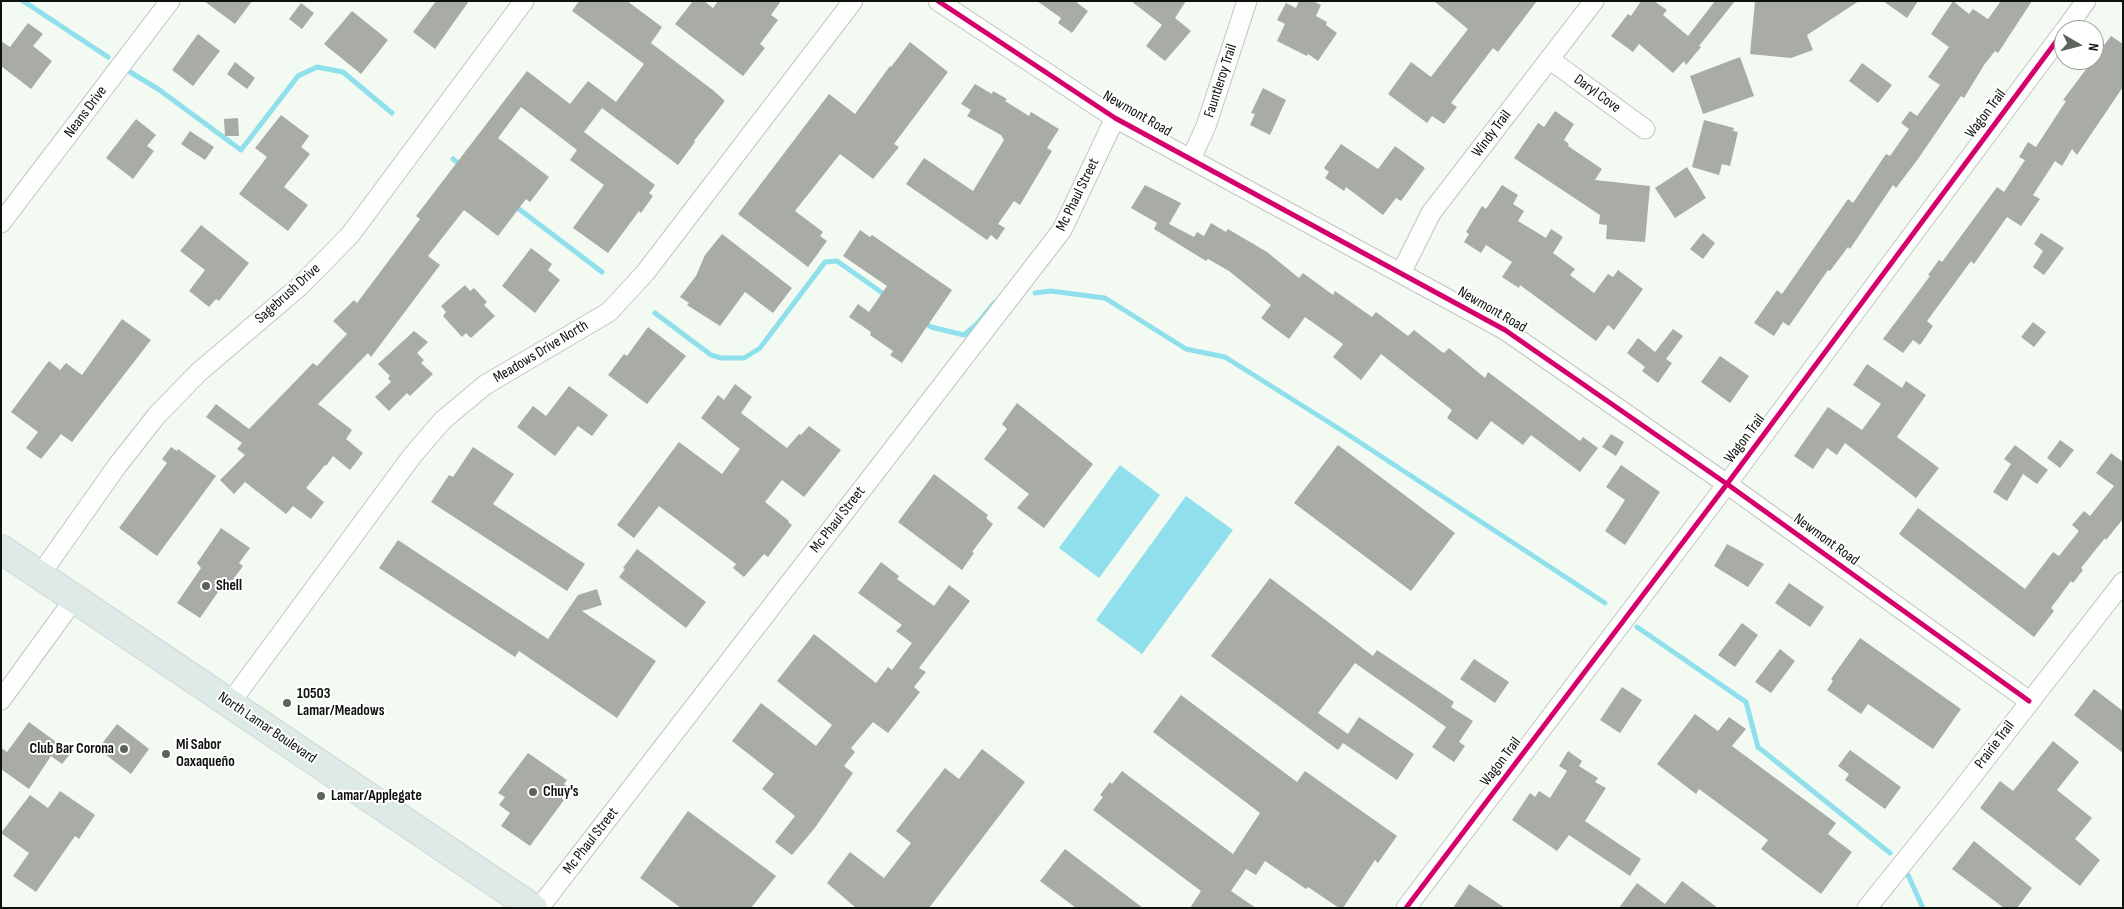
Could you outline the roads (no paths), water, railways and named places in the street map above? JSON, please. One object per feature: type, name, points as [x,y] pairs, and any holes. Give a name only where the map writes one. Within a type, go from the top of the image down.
[{"type":"main road","name":"North Lamar Boulevard","points":[[1,549],[532,908]]},
{"type":"street","name":"Neans Drive","points":[[1,223],[170,1]]},
{"type":"street","name":"Sagebrush Drive","points":[[40,575],[117,466],[157,415],[199,372],[300,286],[350,235],[524,1]]},
{"type":"street","name":"Meadows Drive North","points":[[230,704],[412,456],[443,420],[485,385],[609,312],[645,273],[853,1]]},
{"type":"street","name":"Newmont Road","points":[[938,1],[1115,118],[1505,330],[1727,484],[2030,701]]},
{"type":"street","name":"Fauntleroy Trail","points":[[1191,159],[1206,126],[1247,1]]},
{"type":"street","name":"Windy Trail","points":[[1401,273],[1431,213],[1594,1]]},
{"type":"street","name":"Wagon Trail","points":[[2072,20],[2086,1]]},
{"type":"street","name":"Wagon Trail","points":[[1406,908],[1727,484],[2054,43]]},
{"type":"street","name":"Daryl Cove","points":[[1549,59],[1645,129]]},
{"type":"street","name":"Mc Phaul Street","points":[[539,908],[1062,230],[1115,118]]},
{"type":"street","name":"Prairie Trail","points":[[1867,908],[2123,582]]},
{"type":"street","points":[[1,700],[75,598]]},
{"type":"water","points":[[1120,465],[1160,495],[1099,578],[1059,548]]},
{"type":"water","points":[[1186,496],[1233,530],[1142,654],[1096,620]]},
{"type":"waterway","points":[[23,1],[108,57]]},
{"type":"waterway","points":[[130,72],[158,89],[241,150],[298,76],[317,67],[343,72],[392,113]]},
{"type":"waterway","points":[[453,159],[462,166]]},
{"type":"waterway","points":[[515,206],[602,272]]},
{"type":"waterway","points":[[655,313],[711,355],[721,358],[744,358],[760,348],[825,262],[837,261],[888,297]]},
{"type":"waterway","points":[[1035,293],[1051,291],[1105,298],[1186,349],[1225,357],[1341,430],[1605,603]]},
{"type":"waterway","points":[[923,322],[931,327],[964,335],[977,324],[994,303]]},
{"type":"waterway","points":[[1637,627],[1746,702],[1758,747],[1890,853]]},
{"type":"waterway","points":[[1908,875],[1923,908]]},
{"type":"place","name":"Shell","points":[[206,586]]},
{"type":"place","name":"10503 Lamar/Meadows","points":[[287,703]]},
{"type":"place","name":"Club Bar Corona","points":[[124,749]]},
{"type":"place","name":"Mi Sabor Oaxaqueño","points":[[166,754]]},
{"type":"place","name":"Chuy's","points":[[533,792]]},
{"type":"place","name":"Lamar/Applegate","points":[[321,796]]}]
